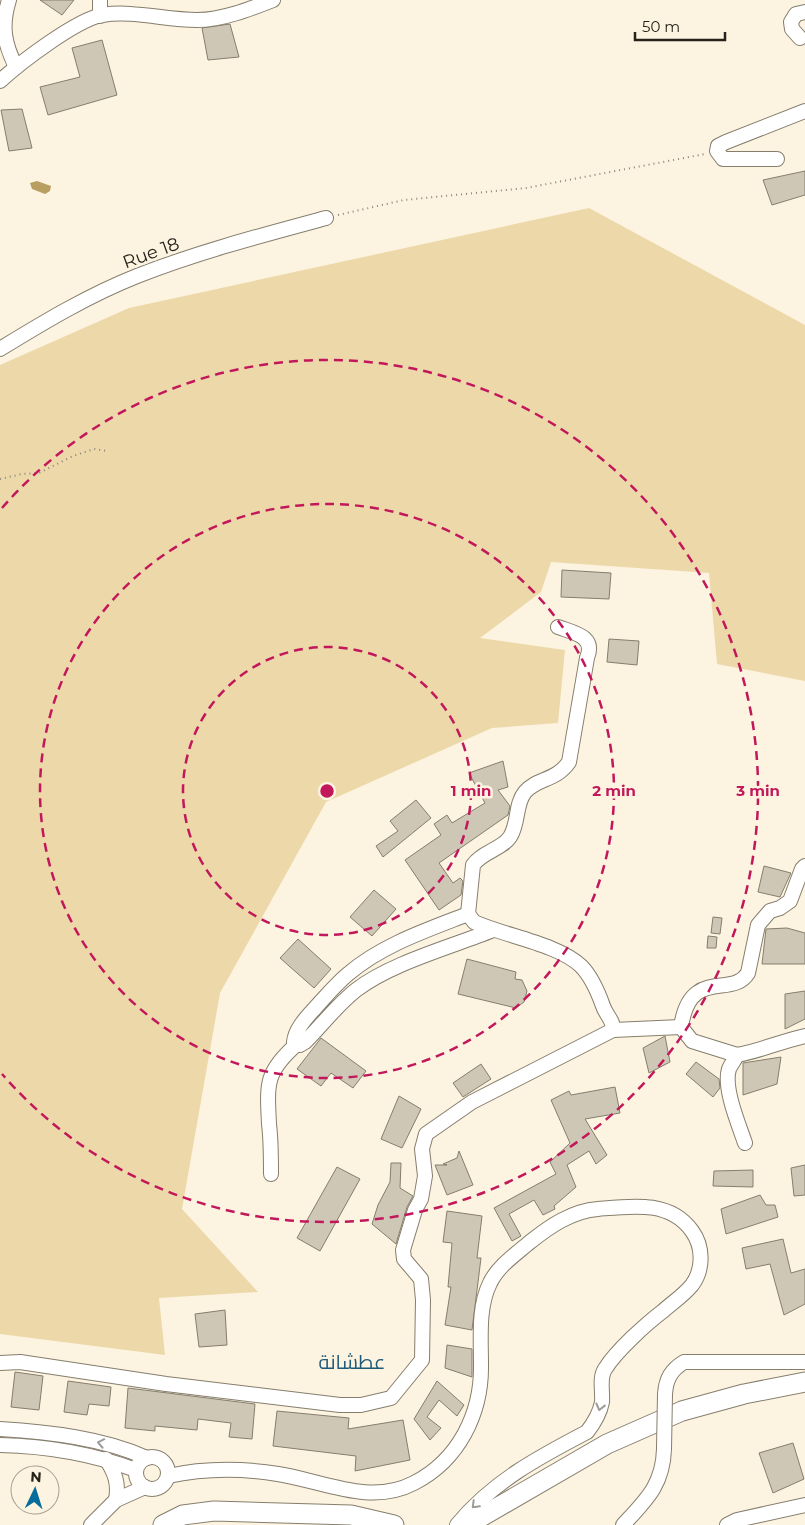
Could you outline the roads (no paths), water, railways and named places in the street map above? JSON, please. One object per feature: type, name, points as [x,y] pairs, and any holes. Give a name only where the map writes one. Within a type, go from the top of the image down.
[{"type":"main road","points":[[467,1525],[607,1444],[682,1411],[744,1394],[805,1382]]},
{"type":"main road","points":[[163,1525],[183,1515],[214,1511],[351,1515],[394,1525]]},
{"type":"street","points":[[9,0],[3,19],[4,34],[6,45],[16,67]]},
{"type":"street","points":[[100,0],[100,16]]},
{"type":"street","points":[[0,81],[16,67],[85,22],[100,16],[133,14],[197,20],[249,9],[274,0]]},
{"type":"street","points":[[800,38],[792,29],[791,22],[796,14],[805,12]]},
{"type":"street","points":[[778,160],[723,159],[717,151],[718,146],[726,142],[805,111]]},
{"type":"street","name":"Rue 18","points":[[0,349],[63,311],[137,276],[272,232],[326,218]]},
{"type":"street","points":[[558,627],[581,636],[589,643],[590,650],[569,762],[564,770],[525,792],[520,800],[514,830],[508,839],[486,852],[473,865],[468,914],[474,922],[563,954],[582,967],[596,986],[606,1013],[614,1024],[613,1030]]},
{"type":"street","points":[[805,866],[802,868],[790,901],[780,908],[770,911],[758,925],[748,974],[744,980],[738,984],[701,990],[683,1011],[681,1027],[692,1041],[737,1055],[753,1052],[779,1041],[805,1036]]},
{"type":"street","points":[[297,1044],[294,1042],[294,1038],[302,1025],[347,974],[387,948],[468,914]]},
{"type":"street","points":[[271,1174],[268,1086],[273,1072],[283,1056],[297,1044],[306,1042],[346,998],[375,978],[493,930]]},
{"type":"street","points":[[0,1363],[20,1362],[166,1384],[340,1405],[378,1402],[391,1398],[397,1394],[422,1360],[423,1308],[421,1279],[404,1259],[403,1250],[415,1210],[421,1199],[424,1176],[422,1149],[426,1134],[472,1102],[613,1030],[681,1027]]},
{"type":"street","points":[[737,1055],[729,1070],[729,1084],[731,1100],[745,1143]]},
{"type":"street","points":[[168,1476],[206,1470],[231,1469],[276,1473],[345,1490],[371,1493],[396,1491],[429,1475],[444,1463],[460,1442],[474,1415],[480,1392],[481,1340],[485,1295],[502,1267],[546,1228],[560,1220],[600,1208],[645,1207],[667,1210],[688,1226],[700,1246],[698,1273],[692,1285],[644,1328],[603,1372],[602,1403],[598,1414],[587,1432],[526,1465],[500,1482],[475,1504],[457,1525]]},
{"type":"street","points":[[623,1525],[659,1480],[663,1465],[666,1385],[672,1371],[684,1362],[805,1362]]},
{"type":"street","points":[[0,1429],[119,1447],[147,1458],[156,1458],[164,1462],[206,1470]]},
{"type":"street","points":[[0,1445],[36,1448],[106,1459],[156,1489],[166,1482],[168,1476],[168,1469],[164,1462]]},
{"type":"street","points":[[91,1525],[140,1479],[142,1460],[147,1458]]},
{"type":"street","points":[[106,1459],[115,1473],[119,1498]]},
{"type":"street","points":[[727,1525],[737,1520],[805,1505]]},
{"type":"district","name":"عطشانة","points":[[352,1362]]}]
